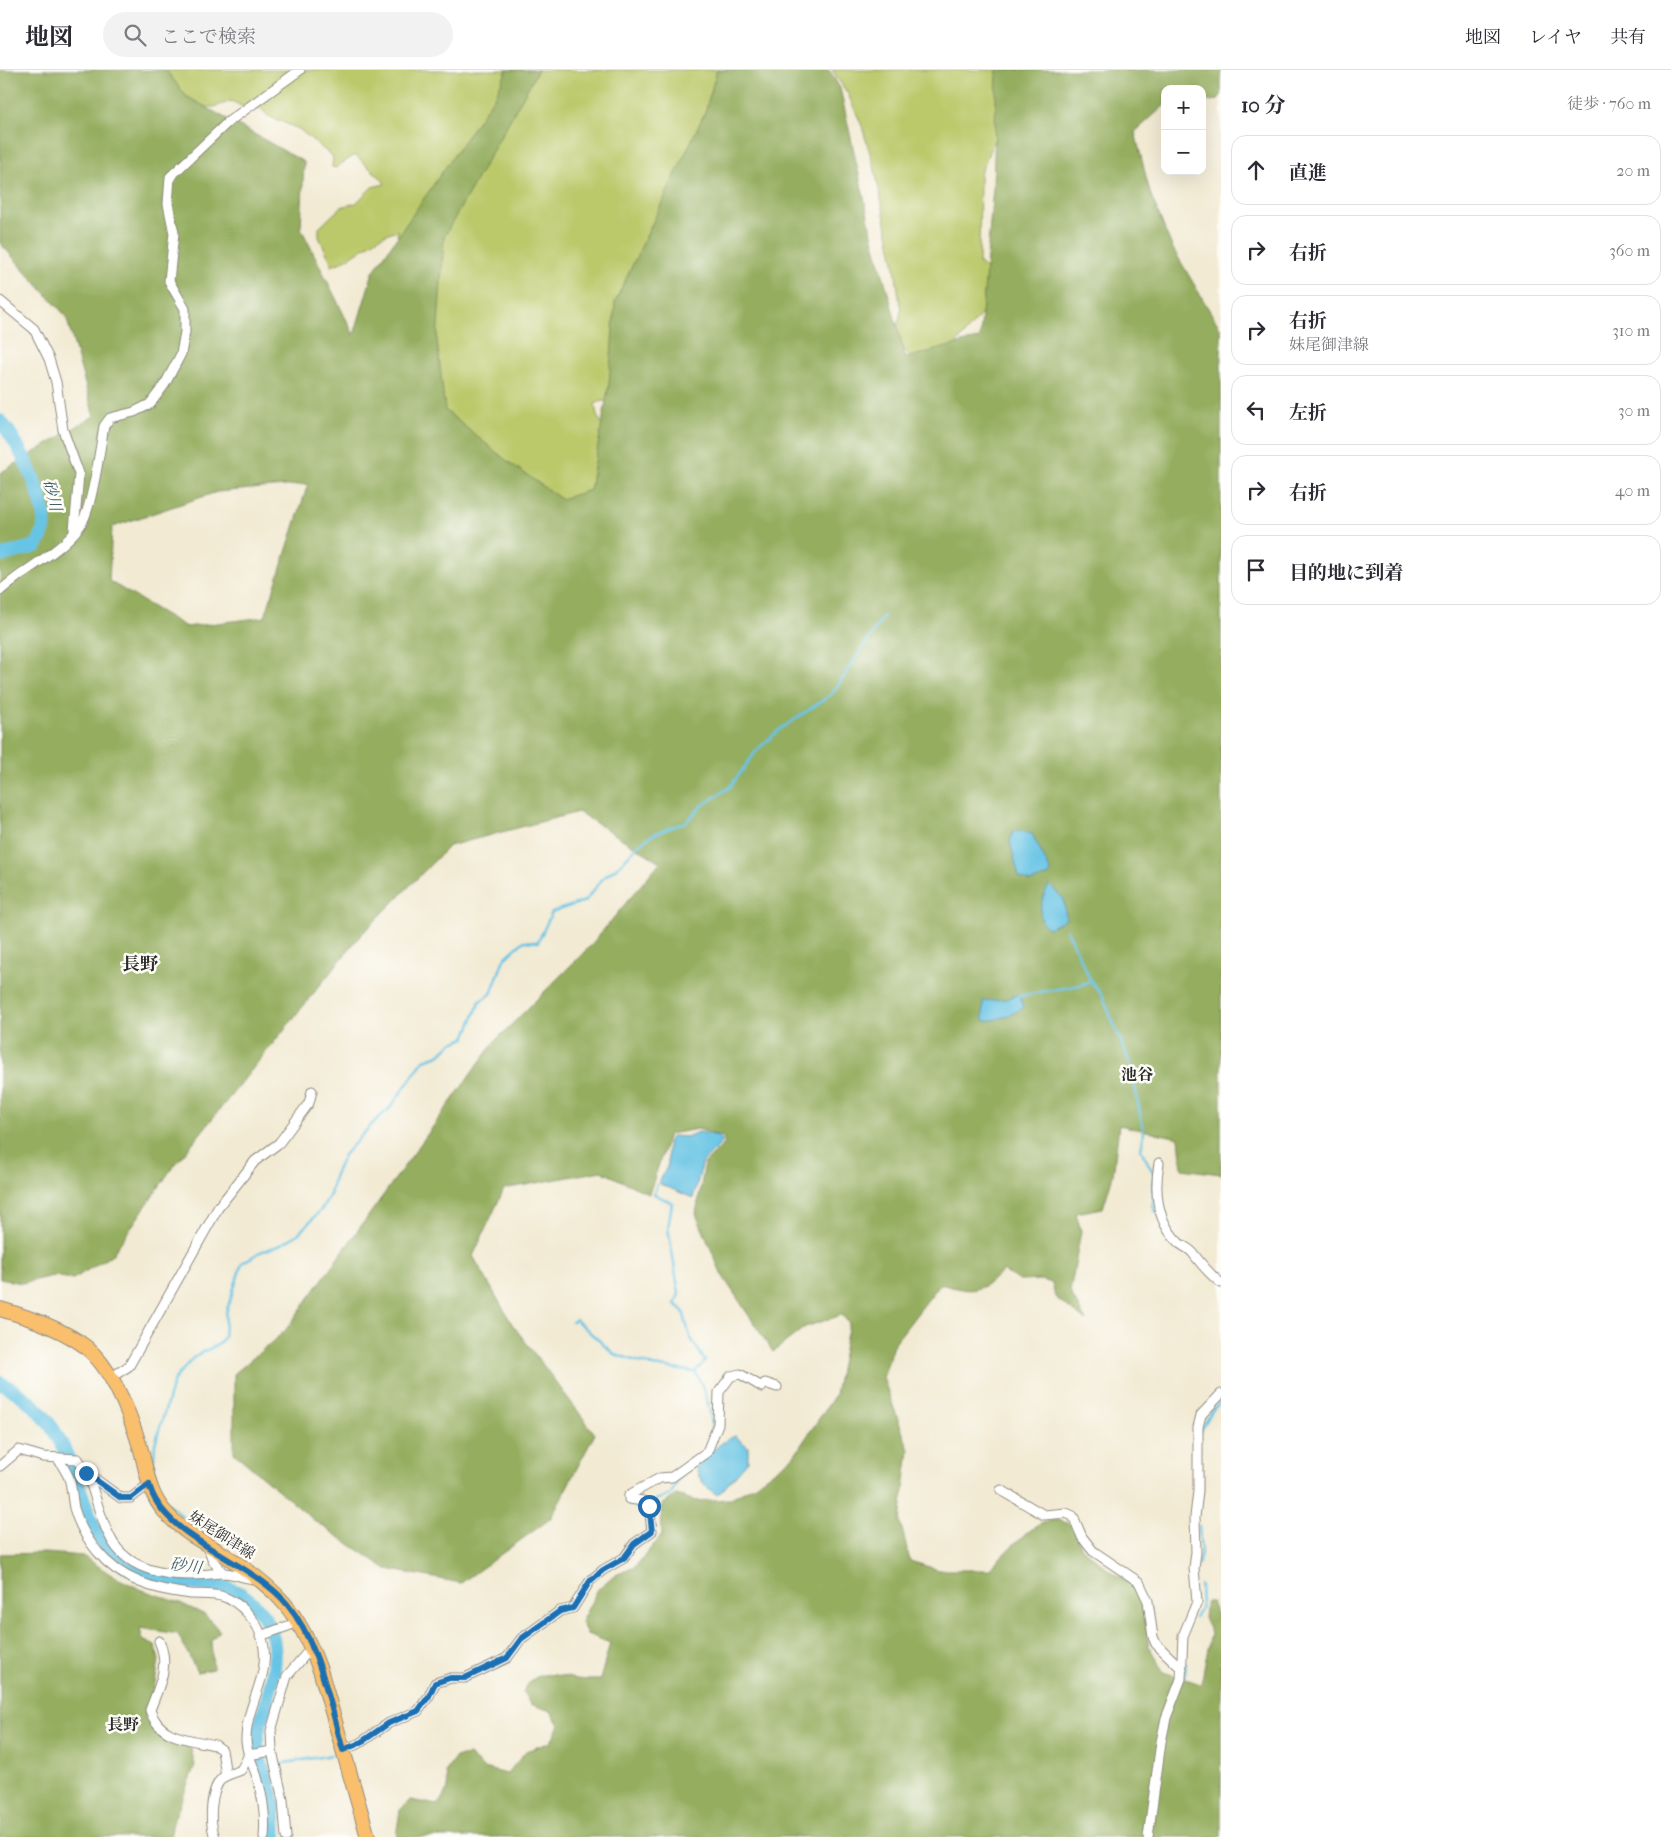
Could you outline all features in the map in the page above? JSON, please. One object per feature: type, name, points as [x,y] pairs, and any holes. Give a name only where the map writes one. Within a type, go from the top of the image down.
[{"type":"main road","name":"妹尾御津線","points":[[0,1309],[57,1330],[86,1348],[110,1378],[132,1421],[149,1484],[156,1501],[177,1526],[259,1579],[288,1605],[312,1647],[368,1837]]},
{"type":"street","points":[[0,591],[15,578],[37,566],[80,526],[88,507],[104,426],[110,418],[134,412],[150,404],[165,384],[181,354],[185,332],[185,309],[169,280],[174,234],[168,204],[170,177],[228,122],[300,70]]},
{"type":"street","points":[[0,301],[34,329],[56,382],[63,430],[79,474],[74,532]]},
{"type":"street","points":[[110,1378],[129,1366],[218,1208],[255,1161],[278,1143],[309,1103],[312,1091]]},
{"type":"street","points":[[1159,1164],[1156,1182],[1158,1205],[1170,1231],[1179,1243],[1190,1250],[1202,1268],[1221,1283]]},
{"type":"street","points":[[343,1750],[360,1743],[389,1723],[418,1711],[435,1683],[450,1678],[465,1678],[501,1661],[512,1652],[521,1639],[539,1628],[552,1616],[573,1608],[590,1581],[603,1570],[624,1558],[634,1544],[652,1531],[649,1506],[643,1501],[629,1500],[629,1495],[660,1478],[672,1477],[709,1448],[718,1424],[719,1392],[731,1376],[740,1374],[762,1387],[765,1383],[777,1387]]},
{"type":"street","points":[[1148,1837],[1156,1763],[1166,1718],[1181,1679],[1183,1636],[1197,1597],[1194,1568],[1196,1552],[1195,1517],[1198,1491],[1198,1427],[1202,1415],[1221,1394]]},
{"type":"street","points":[[0,1466],[19,1450],[58,1458],[78,1458],[86,1473],[109,1536],[125,1556],[140,1566],[158,1572],[212,1576],[223,1573],[250,1580],[259,1579]]},
{"type":"street","points":[[58,1458],[69,1479],[74,1509],[83,1530],[97,1551],[115,1569],[140,1584],[162,1589],[221,1596],[238,1604],[252,1619],[263,1641],[264,1667],[262,1682],[247,1717],[248,1756],[262,1798],[264,1837]]},
{"type":"street","points":[[86,1473],[121,1498],[131,1498],[149,1484]]},
{"type":"street","points":[[1001,1490],[1044,1515],[1066,1513],[1073,1516],[1082,1537],[1093,1551],[1139,1582],[1148,1601],[1153,1637],[1156,1644],[1182,1669]]},
{"type":"street","points":[[208,1546],[213,1561],[223,1573]]},
{"type":"street","points":[[260,1636],[298,1622]]},
{"type":"street","points":[[159,1641],[164,1662],[160,1690],[150,1710],[153,1718],[166,1734],[215,1745],[222,1750],[226,1776]]},
{"type":"street","points":[[286,1837],[283,1800],[272,1751],[271,1731],[287,1676],[312,1647]]},
{"type":"street","points":[[248,1756],[272,1751]]},
{"type":"street","points":[[215,1837],[211,1821],[211,1811],[218,1783],[226,1776],[241,1770],[248,1756]]},
{"type":"green space","points":[[0,70],[166,70],[186,96],[304,162],[301,228],[354,335],[373,272],[497,93],[507,70],[538,70],[444,237],[437,340],[445,410],[507,461],[561,499],[590,490],[609,384],[615,302],[705,112],[717,70],[829,70],[840,88],[873,239],[906,358],[980,338],[993,188],[997,70],[1221,70],[1221,96],[1217,100],[1206,101],[1206,85],[1161,85],[1161,109],[1135,132],[1150,193],[1172,247],[1221,330],[1221,1174],[1182,1169],[1179,1138],[1119,1125],[1113,1175],[1103,1208],[1076,1213],[1081,1231],[1070,1292],[1086,1321],[1055,1297],[1052,1283],[1041,1280],[1020,1281],[1003,1271],[987,1284],[974,1290],[940,1284],[893,1345],[883,1378],[909,1450],[900,1521],[910,1561],[939,1570],[988,1570],[1020,1539],[1038,1525],[1057,1520],[1072,1525],[1082,1548],[1110,1571],[1133,1584],[1143,1608],[1149,1646],[1163,1672],[1201,1684],[1211,1633],[1204,1618],[1206,1602],[1212,1602],[1221,1626],[1221,1837],[396,1837],[400,1810],[410,1800],[438,1805],[448,1789],[446,1771],[456,1757],[469,1755],[483,1768],[507,1774],[526,1751],[551,1742],[559,1725],[551,1711],[530,1704],[523,1692],[528,1684],[540,1676],[546,1675],[600,1680],[610,1643],[587,1634],[581,1622],[598,1589],[613,1576],[635,1567],[662,1535],[661,1506],[676,1495],[696,1501],[729,1499],[755,1485],[793,1457],[835,1395],[849,1323],[842,1315],[805,1327],[773,1352],[722,1275],[696,1214],[705,1163],[725,1143],[723,1137],[698,1129],[669,1134],[649,1194],[601,1171],[504,1189],[473,1256],[512,1324],[595,1434],[550,1519],[461,1583],[387,1569],[315,1521],[234,1453],[234,1374],[285,1331],[495,1041],[591,945],[660,862],[578,812],[449,846],[359,937],[170,1171],[112,1255],[73,1279],[53,1276],[22,1283],[0,1279],[0,473],[94,416],[66,316],[0,243]],"holes":[[[308,484],[265,617],[186,627],[109,581],[112,527],[217,492]]]},
{"type":"green space","points":[[163,70],[727,70],[616,402],[602,401],[595,404],[597,416],[607,431],[597,521],[438,457],[399,256],[397,230],[388,233],[340,263],[331,266],[331,262],[319,237],[319,228],[341,207],[356,203],[372,187],[385,184],[382,179],[355,155],[335,168],[332,167],[333,157],[299,129],[268,116],[261,108],[241,106],[232,101],[214,107],[191,107]]},
{"type":"green space","points":[[832,70],[1000,70],[998,131],[980,174],[979,263],[989,271],[992,302],[949,352],[913,359],[899,344],[896,333],[901,311],[894,262],[875,170],[862,126],[848,94]]},
{"type":"green space","points":[[46,1553],[83,1556],[113,1576],[205,1615],[220,1631],[211,1640],[213,1669],[197,1672],[178,1634],[140,1628],[143,1640],[155,1646],[159,1660],[154,1689],[145,1709],[145,1719],[163,1740],[190,1746],[195,1765],[173,1822],[170,1837],[0,1837],[0,1554]]},
{"type":"water","points":[[1017,830],[1032,834],[1051,872],[1048,876],[1030,882],[1019,877],[1010,842],[1013,832]]},
{"type":"water","points":[[1049,885],[1064,899],[1066,919],[1049,928],[1044,925],[1040,914],[1042,901]]},
{"type":"water","points":[[1019,994],[1024,1008],[998,1019],[983,1020],[983,1001],[1006,999]]},
{"type":"water","points":[[699,1132],[719,1136],[723,1142],[703,1162],[693,1198],[660,1184],[660,1181],[668,1165],[668,1145],[672,1136],[686,1137]]},
{"type":"water","points":[[735,1436],[748,1447],[748,1461],[721,1492],[716,1494],[702,1481],[697,1473],[696,1465],[719,1445]]},
{"type":"waterway","name":"砂川","points":[[0,421],[15,442],[30,472],[37,488],[44,516],[44,528],[36,546],[0,556]]},
{"type":"waterway","points":[[153,1472],[155,1444],[174,1380],[195,1356],[219,1344],[224,1337],[226,1313],[242,1263],[260,1252],[278,1246],[297,1235],[321,1210],[330,1195],[334,1177],[344,1155],[374,1122],[390,1108],[424,1060],[439,1055],[452,1043],[465,1038],[480,1001],[491,994],[504,959],[524,941],[538,942],[552,912],[585,901],[604,877],[619,866],[639,844],[654,834],[686,822],[703,805],[730,787],[757,750],[779,730],[832,694],[884,616]]},
{"type":"waterway","points":[[1067,930],[1091,981],[1102,995],[1131,1066],[1144,1134],[1141,1150],[1154,1174],[1153,1206],[1156,1212]]},
{"type":"waterway","points":[[1018,996],[1080,985],[1090,981]]},
{"type":"waterway","points":[[657,1184],[654,1194],[672,1203],[668,1228],[679,1294],[675,1304],[683,1311],[690,1337],[705,1361],[695,1372],[705,1393],[713,1430]]},
{"type":"waterway","points":[[572,1322],[576,1320],[614,1354],[653,1366],[695,1372]]},
{"type":"waterway","name":"砂川","points":[[0,1383],[18,1393],[32,1404],[54,1431],[70,1462],[97,1534],[105,1546],[122,1564],[136,1572],[151,1577],[236,1591],[262,1613],[272,1635],[275,1658],[272,1681],[258,1732],[257,1746],[272,1796],[275,1837]]},
{"type":"waterway","points":[[1201,1431],[1211,1412],[1221,1401]]},
{"type":"waterway","points":[[652,1508],[655,1500],[672,1492],[680,1475]]},
{"type":"waterway","points":[[1202,1478],[1202,1493]]},
{"type":"waterway","points":[[162,1498],[202,1534]]},
{"type":"waterway","points":[[1198,1565],[1201,1553],[1199,1526]]},
{"type":"waterway","points":[[216,1558],[226,1571]]},
{"type":"waterway","points":[[228,1577],[231,1589]]},
{"type":"waterway","points":[[1195,1617],[1201,1607],[1200,1585]]},
{"type":"waterway","points":[[1185,1678],[1186,1664]]},
{"type":"waterway","points":[[279,1764],[338,1754]]},
{"type":"waterway","name":"砂川","points":[[263,1769],[269,1767]]},
{"type":"district","name":"長野","points":[[140,964]]},
{"type":"district","name":"池谷","points":[[1137,1074]]},
{"type":"district","name":"長野","points":[[123,1724]]},
{"type":"route","points":[[86,1473],[121,1498],[131,1498],[143,1486],[149,1484],[156,1501],[177,1526],[245,1569],[274,1590],[288,1605],[312,1647],[343,1750],[360,1743],[389,1723],[418,1711],[429,1696],[431,1688],[435,1683],[450,1678],[463,1679],[507,1658],[521,1639],[539,1628],[560,1611],[573,1608],[582,1590],[590,1581],[603,1570],[628,1555],[634,1544],[652,1531],[649,1506]]}]
